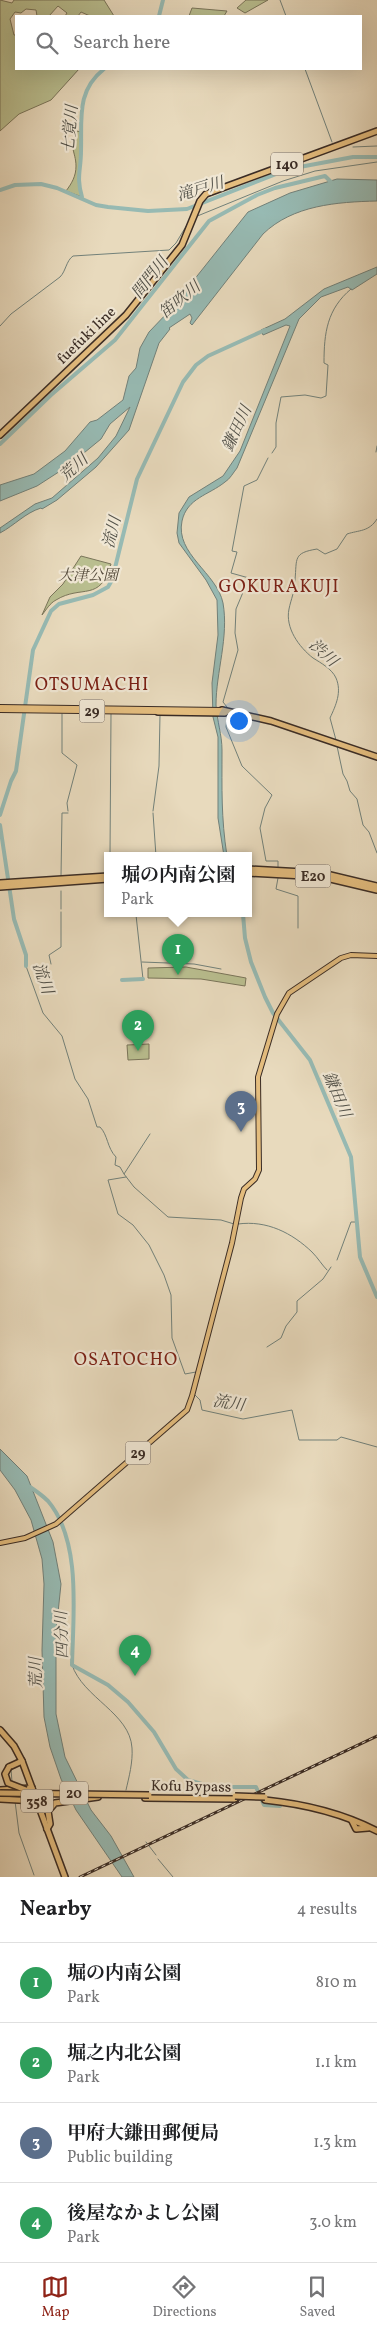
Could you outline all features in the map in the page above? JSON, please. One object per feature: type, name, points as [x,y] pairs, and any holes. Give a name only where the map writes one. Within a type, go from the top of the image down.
[{"type":"highway","name":"fuefuki line","points":[[0,435],[122,320],[178,249],[200,201],[211,191],[377,132]]},
{"type":"highway","points":[[158,712],[210,711],[287,726],[377,757]]},
{"type":"highway","name":"E20","points":[[252,871],[322,873],[377,886]]},
{"type":"highway","name":"E20","points":[[252,871],[322,877],[377,890]]},
{"type":"highway","points":[[0,883],[104,878]]},
{"type":"highway","points":[[0,887],[10,884]]},
{"type":"highway","name":"358","points":[[0,1730],[14,1746],[22,1761],[65,1877]]},
{"type":"highway","points":[[22,1761],[9,1767],[6,1778],[12,1786],[26,1790],[59,1793]]},
{"type":"highway","points":[[0,1794],[32,1788]]},
{"type":"highway","name":"Kofu Bypass","points":[[0,1794],[59,1793],[265,1799],[328,1809],[377,1830]]},
{"type":"highway","points":[[0,1794],[37,1800]]},
{"type":"highway","name":"Kofu Bypass","points":[[0,1794],[98,1797],[147,1796]]},
{"type":"highway","points":[[47,1829],[50,1824],[48,1818],[49,1808],[55,1803],[98,1797]]},
{"type":"highway","name":"Kofu Bypass","points":[[265,1799],[308,1806],[377,1830]]},
{"type":"main road","name":"29","points":[[0,709],[210,711]]},
{"type":"main road","name":"29","points":[[25,709],[158,712]]},
{"type":"main road","name":"29","points":[[0,1543],[26,1538],[62,1520],[186,1411],[190,1405],[244,1189],[257,1176],[259,1170],[258,1077],[277,1014],[289,993],[339,959],[351,955],[377,956]]},
{"type":"green space","points":[[0,0],[12,3],[14,0],[104,0],[113,15],[88,15],[81,12],[79,15],[66,15],[67,13],[58,6],[50,15],[37,15],[36,10],[26,9],[21,13],[15,12],[10,19],[15,35],[15,70],[78,70],[51,100],[19,114],[0,131]]},
{"type":"green space","points":[[246,0],[268,0],[245,13],[237,8]]},
{"type":"green space","points":[[192,8],[227,11],[225,15],[189,15]]},
{"type":"green space","points":[[77,131],[81,132],[79,173],[82,197],[66,191],[75,173],[76,161],[72,144]]},
{"type":"green space","name":"大津公園","points":[[81,556],[111,564],[107,576],[96,588],[65,595],[54,601],[42,615],[50,597],[63,584]]},
{"type":"green space","points":[[186,967],[246,978],[245,986],[201,979],[148,978],[148,968]]},
{"type":"green space","points":[[149,1044],[149,1059],[128,1060],[127,1045]]},
{"type":"water","name":"笛吹川","points":[[337,179],[377,180],[377,201],[331,204],[302,211],[275,224],[263,234],[192,325],[190,323],[192,318],[190,314],[169,328],[159,343],[129,430],[96,467],[57,500],[42,509],[30,513],[0,533],[0,528],[35,504],[52,498],[98,458],[116,436],[130,407],[110,424],[101,439],[68,466],[37,486],[0,501],[0,485],[34,474],[65,451],[90,422],[97,420],[123,400],[129,376],[136,368],[140,348],[149,332],[170,310],[248,212],[290,193]]},
{"type":"water","points":[[377,267],[377,274],[352,290],[348,287],[321,297],[299,319],[237,468],[227,481],[194,502],[185,513],[182,521],[182,533],[190,554],[213,582],[223,603],[224,629],[216,705],[222,744],[223,816],[226,852],[223,852],[218,818],[218,737],[213,717],[212,683],[218,635],[217,600],[206,580],[179,543],[177,533],[179,513],[189,497],[223,476],[240,451],[290,326],[286,325],[263,335],[261,330],[285,319],[324,289]]},
{"type":"water","points":[[0,1449],[27,1476],[53,1542],[61,1584],[56,1632],[56,1714],[65,1757],[91,1810],[111,1836],[134,1877],[122,1877],[76,1810],[61,1779],[50,1747],[44,1717],[42,1650],[44,1584],[42,1559],[31,1520],[15,1490],[0,1470]]},
{"type":"waterway","name":"七覚川","points":[[159,15],[163,0]]},
{"type":"waterway","points":[[280,0],[286,15]]},
{"type":"waterway","name":"七覚川","points":[[82,197],[79,179],[82,106],[89,87],[103,70]]},
{"type":"waterway","points":[[305,70],[332,142]]},
{"type":"waterway","points":[[353,147],[377,146]]},
{"type":"waterway","name":"滝戸川","points":[[0,190],[15,185],[41,184],[57,188],[96,205],[148,211],[187,209],[289,169],[353,157],[377,157]]},
{"type":"waterway","points":[[195,217],[283,181],[315,171],[377,162]]},
{"type":"waterway","name":"間門川","points":[[0,444],[51,395],[115,340],[209,221],[257,195],[275,188],[325,176],[333,184]]},
{"type":"waterway","points":[[0,326],[11,314],[60,277],[73,256],[169,250],[176,243],[191,218]]},
{"type":"waterway","points":[[272,453],[276,447],[276,423],[281,397],[305,395],[321,398],[326,396],[328,365],[324,363],[328,322],[337,305],[351,289]]},
{"type":"waterway","name":"流川","points":[[0,815],[16,771],[33,650],[51,611],[59,604],[93,595],[108,587],[112,580],[137,479],[183,382],[196,365],[208,356],[265,330]]},
{"type":"waterway","name":"渋川","points":[[376,452],[377,446]]},
{"type":"waterway","points":[[227,707],[223,702],[238,650],[235,633],[236,609],[249,578],[231,573],[237,552],[232,551],[244,486],[257,480],[268,458]]},
{"type":"waterway","name":"渋川","points":[[336,740],[330,718],[338,693],[336,678],[329,669],[313,658],[298,643],[289,623],[288,616],[297,562],[300,555],[304,552],[317,549],[325,554],[337,549],[347,534],[363,530],[371,526],[377,519]]},
{"type":"waterway","points":[[62,714],[62,753],[77,765],[67,803],[68,811]]},
{"type":"waterway","points":[[110,852],[111,714]]},
{"type":"waterway","points":[[153,811],[159,766],[160,715]]},
{"type":"waterway","points":[[227,717],[226,727],[242,766],[272,795],[265,808],[260,828],[266,861],[278,861],[278,867]]},
{"type":"waterway","name":"渋川","points":[[337,746],[343,774],[350,791],[357,799],[363,825],[369,832],[377,853]]},
{"type":"waterway","points":[[61,877],[62,813],[68,813]]},
{"type":"waterway","points":[[153,813],[156,852]]},
{"type":"waterway","name":"流川","points":[[0,825],[14,919],[26,955],[26,966]]},
{"type":"waterway","points":[[278,878],[276,889],[298,896],[298,928]]},
{"type":"waterway","points":[[61,891],[61,909]]},
{"type":"waterway","points":[[51,964],[49,955],[61,947],[61,912]]},
{"type":"waterway","points":[[136,917],[143,979]]},
{"type":"waterway","name":"鎌田川","points":[[243,917],[245,938],[251,962],[265,997],[273,1013],[310,1060],[351,1157],[360,1257],[377,1297]]},
{"type":"waterway","points":[[142,962],[194,964],[221,969]]},
{"type":"waterway","name":"流川","points":[[26,966],[43,1013],[62,1036],[75,1079],[88,1099],[97,1127],[103,1130],[116,1157],[115,1165],[120,1167],[124,1174]]},
{"type":"waterway","name":"流川","points":[[122,980],[143,979]]},
{"type":"waterway","points":[[150,1134],[124,1174],[134,1187],[168,1217],[221,1220],[234,1224]]},
{"type":"waterway","name":"流川","points":[[126,1177],[108,1180],[118,1214],[133,1225],[149,1245],[164,1275],[171,1295],[172,1338],[185,1374],[196,1372]]},
{"type":"waterway","points":[[337,1260],[351,1222],[357,1222]]},
{"type":"waterway","points":[[238,1224],[259,1224],[278,1229],[304,1245],[327,1270]]},
{"type":"waterway","points":[[267,1347],[281,1338],[286,1326],[297,1312],[297,1301],[323,1279],[331,1267]]},
{"type":"waterway","name":"流川","points":[[194,1394],[200,1400],[202,1410],[243,1419],[292,1410],[299,1440],[337,1440],[341,1437],[377,1447]]},
{"type":"waterway","name":"四分川","points":[[30,1487],[48,1501],[59,1518],[71,1558],[74,1602],[72,1665],[108,1685],[128,1702],[154,1732],[176,1769],[188,1780],[212,1787],[256,1787],[264,1805],[280,1806]]},
{"type":"waterway","points":[[72,1665],[86,1687],[115,1715],[129,1736],[132,1759],[126,1790]]},
{"type":"waterway","points":[[11,1769],[12,1782]]},
{"type":"waterway","points":[[15,1801],[19,1833],[34,1875]]},
{"type":"waterway","points":[[146,1842],[156,1855]]},
{"type":"waterway","points":[[158,1859],[173,1877]]},
{"type":"railway","points":[[80,1877],[377,1736]]},
{"type":"place","name":"堀の内南公園","points":[[178,975]]},
{"type":"place","name":"堀之内北公園","points":[[138,1051]]},
{"type":"place","name":"甲府大鎌田郵便局","points":[[241,1132]]},
{"type":"place","name":"後屋なかよし公園","points":[[135,1676]]},
{"type":"district","name":"GOKURAKUJI","points":[[279,586]]},
{"type":"district","name":"OTSUMACHI","points":[[92,684]]},
{"type":"district","name":"OSATOCHO","points":[[126,1359]]},
{"type":"water label","name":"荒川","points":[[73,467]]},
{"type":"water label","name":"荒川","points":[[35,1673]]}]
